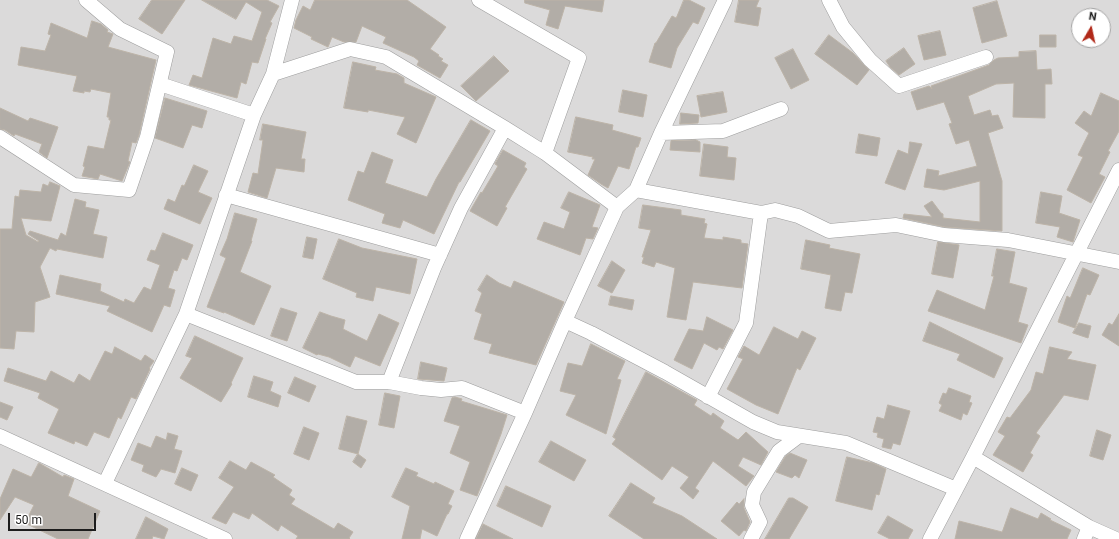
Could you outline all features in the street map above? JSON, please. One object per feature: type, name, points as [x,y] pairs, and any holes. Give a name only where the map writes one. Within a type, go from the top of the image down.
[{"type":"street","points":[[0,137],[74,185],[129,190],[148,137],[167,52],[120,29],[86,0]]},
{"type":"street","points":[[105,483],[186,314],[254,115],[273,74],[292,0]]},
{"type":"street","points":[[479,0],[579,58],[545,153]]},
{"type":"street","points":[[467,539],[617,207],[636,190],[661,133],[725,0]]},
{"type":"street","points":[[829,0],[843,27],[870,60],[899,86],[986,56]]},
{"type":"street","points":[[273,74],[350,49],[386,57],[545,153],[617,207]]},
{"type":"street","points":[[160,84],[254,115]]},
{"type":"street","points":[[661,133],[723,131],[781,109]]},
{"type":"street","points":[[389,382],[440,255],[461,208],[505,128]]},
{"type":"street","points":[[930,539],[1119,170]]},
{"type":"street","points":[[636,190],[761,213],[775,210],[798,216],[829,231],[896,225],[944,235],[1008,240],[1119,262]]},
{"type":"street","points":[[226,195],[440,255]]},
{"type":"street","points":[[708,398],[746,323],[761,213]]},
{"type":"street","points":[[186,314],[356,382],[389,382],[441,390],[462,388],[525,413]]},
{"type":"street","points":[[565,321],[658,368],[708,398],[753,422],[777,432],[846,444],[956,489]]},
{"type":"street","points":[[0,436],[225,539]]},
{"type":"street","points":[[751,539],[760,522],[752,505],[754,492],[778,452],[799,436]]},
{"type":"street","points":[[973,457],[1087,533],[1116,539]]},
{"type":"shaded area","points":[[0,0],[1119,0],[1119,539],[0,539]]},
{"type":"building","points":[[152,0],[185,0],[162,34],[139,19]]},
{"type":"building","points":[[202,0],[267,0],[279,6],[270,22],[272,23],[265,39],[258,63],[252,62],[246,84],[241,82],[237,98],[189,85],[193,75],[202,78],[213,38],[231,44],[234,36],[252,41],[262,12],[246,2],[236,19]]},
{"type":"building","points":[[315,0],[407,0],[446,27],[430,49],[443,59],[441,61],[448,65],[440,78],[417,65],[419,61],[414,57],[383,43],[386,37],[362,26],[356,42],[344,42],[332,37],[328,47],[311,39],[312,37],[294,28],[303,6],[310,10]]},
{"type":"building","points":[[525,0],[604,0],[602,12],[565,6],[558,29],[546,25],[550,10],[525,3]]},
{"type":"building","points":[[684,0],[689,0],[705,8],[698,24],[693,22],[677,48],[671,68],[649,62],[655,43],[672,16],[676,18]]},
{"type":"building","points":[[739,0],[759,0],[756,7],[761,8],[758,26],[735,22]]},
{"type":"building","points":[[997,1],[1007,36],[982,43],[973,8]]},
{"type":"building","points":[[92,21],[101,24],[108,30],[107,32],[113,34],[108,47],[156,60],[139,135],[136,143],[132,142],[128,161],[130,162],[122,181],[100,174],[98,179],[82,176],[88,146],[104,149],[111,120],[107,117],[111,93],[91,89],[90,92],[84,91],[84,93],[73,91],[77,76],[18,65],[21,47],[45,51],[51,35],[48,34],[51,23],[87,38]]},
{"type":"building","points":[[940,31],[946,55],[924,60],[918,36]]},
{"type":"building","points":[[829,35],[853,53],[869,70],[857,85],[815,54]]},
{"type":"building","points":[[1040,35],[1056,35],[1056,47],[1040,47]]},
{"type":"building","points":[[904,48],[915,64],[899,75],[886,61]]},
{"type":"building","points":[[793,49],[809,80],[791,89],[775,58]]},
{"type":"building","points":[[1036,51],[1037,70],[1051,69],[1052,84],[1045,84],[1045,118],[1013,117],[1014,83],[996,84],[968,96],[974,115],[990,110],[992,116],[998,115],[1003,128],[988,133],[1002,181],[1002,231],[945,227],[903,218],[904,214],[932,217],[924,206],[932,201],[943,214],[943,218],[980,222],[980,181],[944,190],[924,187],[927,169],[939,171],[938,176],[977,166],[969,140],[956,144],[949,124],[952,123],[944,102],[917,110],[911,92],[929,86],[932,89],[931,86],[989,65],[998,58],[1019,57],[1019,52]]},
{"type":"building","points":[[494,56],[509,71],[476,101],[461,86]]},
{"type":"building","points":[[353,62],[376,67],[375,70],[397,74],[404,78],[404,83],[436,97],[416,143],[397,134],[405,117],[368,110],[368,112],[344,108]]},
{"type":"building","points":[[623,90],[647,95],[643,117],[619,112]]},
{"type":"building","points":[[723,92],[727,112],[701,117],[697,96]]},
{"type":"building","points":[[1101,93],[1119,101],[1119,131],[1108,151],[1110,152],[1099,174],[1105,177],[1091,203],[1067,190],[1083,157],[1078,155],[1089,133],[1075,123],[1084,111],[1091,116]]},
{"type":"building","points":[[165,98],[207,111],[202,128],[192,125],[183,148],[155,138]]},
{"type":"building","points":[[0,108],[28,121],[30,118],[58,127],[47,158],[39,152],[42,144],[15,134],[14,136],[5,130],[0,129]]},
{"type":"building","points":[[681,113],[699,115],[698,123],[680,124]]},
{"type":"building","points":[[576,117],[613,125],[612,130],[641,138],[638,147],[636,147],[629,169],[618,166],[608,188],[588,175],[595,159],[592,159],[593,157],[568,152]]},
{"type":"building","points":[[471,120],[490,131],[459,182],[434,234],[403,220],[400,228],[382,223],[385,214],[348,200],[358,171],[364,173],[372,152],[393,160],[385,183],[427,197]]},
{"type":"building","points":[[263,124],[306,132],[301,159],[305,159],[304,172],[276,168],[267,198],[248,192],[253,173],[258,174],[263,140],[260,140]]},
{"type":"building","points":[[859,134],[880,138],[877,156],[856,153]]},
{"type":"building","points":[[696,140],[700,142],[700,152],[670,150],[671,141]]},
{"type":"building","points":[[910,142],[922,144],[905,190],[885,183],[898,150],[908,154]]},
{"type":"building","points":[[704,144],[728,147],[727,157],[736,158],[734,180],[700,176]]},
{"type":"building","points":[[503,150],[526,163],[524,167],[527,169],[505,207],[507,208],[497,226],[470,211],[498,166],[495,164]]},
{"type":"building","points":[[194,165],[208,171],[198,192],[212,198],[200,224],[164,209],[168,199],[175,202],[182,185],[184,186]]},
{"type":"building","points":[[50,182],[60,186],[51,221],[21,218],[26,235],[38,242],[39,241],[28,234],[30,231],[58,240],[61,233],[66,236],[75,199],[86,202],[85,207],[99,210],[93,234],[107,237],[103,258],[57,249],[56,251],[50,248],[40,267],[50,297],[35,302],[34,332],[16,331],[14,349],[0,348],[0,229],[12,229],[15,196],[19,197],[20,190],[41,192],[43,184],[48,186]]},
{"type":"building","points":[[569,192],[600,205],[592,227],[598,228],[593,239],[586,238],[580,255],[537,239],[544,222],[564,229],[570,212],[561,208]]},
{"type":"building","points":[[1041,192],[1062,196],[1059,213],[1080,220],[1073,242],[1057,237],[1060,227],[1036,223]]},
{"type":"building","points":[[643,205],[681,210],[681,215],[705,219],[704,223],[707,224],[704,238],[723,240],[723,237],[741,240],[741,243],[748,244],[742,288],[693,282],[686,320],[667,317],[675,268],[656,262],[654,267],[642,263],[644,257],[642,257],[651,230],[639,228]]},
{"type":"building","points":[[235,213],[257,219],[252,241],[240,272],[271,286],[254,325],[224,312],[207,307],[226,258],[220,255],[227,239]]},
{"type":"building","points":[[163,233],[193,245],[187,260],[182,258],[177,271],[174,270],[168,288],[175,290],[170,307],[164,305],[152,332],[107,311],[110,306],[56,294],[60,275],[101,284],[100,291],[124,302],[125,299],[134,303],[144,287],[151,290],[160,265],[147,260],[151,250],[155,251]]},
{"type":"building","points":[[307,237],[317,239],[313,259],[303,257]]},
{"type":"building","points":[[339,239],[362,248],[417,259],[410,294],[376,287],[373,301],[356,297],[357,293],[323,279]]},
{"type":"building","points":[[806,240],[830,245],[829,248],[860,254],[852,293],[845,292],[841,311],[825,308],[831,275],[801,269]]},
{"type":"building","points":[[938,242],[959,245],[953,278],[932,274]]},
{"type":"building","points":[[997,249],[1015,252],[1009,283],[1027,288],[1018,322],[1028,325],[1021,343],[928,311],[937,290],[985,310],[994,276],[992,276]]},
{"type":"building","points":[[612,261],[625,270],[612,293],[598,286]]},
{"type":"building","points":[[1083,268],[1099,275],[1090,295],[1087,294],[1075,328],[1058,322],[1067,296],[1070,298]]},
{"type":"building","points":[[487,275],[499,283],[511,288],[514,281],[564,302],[536,365],[489,353],[492,344],[474,339],[482,314],[475,311],[482,293],[478,290]]},
{"type":"building","points":[[611,296],[634,300],[632,310],[609,305]]},
{"type":"building","points":[[281,308],[297,313],[287,341],[271,336]]},
{"type":"building","points":[[320,312],[345,320],[343,329],[367,341],[379,314],[399,323],[380,366],[355,356],[350,367],[329,357],[317,355],[303,348]]},
{"type":"building","points":[[1119,314],[1119,346],[1102,335],[1109,323],[1112,325]]},
{"type":"building","points":[[707,317],[733,330],[723,349],[719,347],[717,350],[704,343],[692,369],[674,360],[689,329],[703,331]]},
{"type":"building","points":[[930,322],[1003,358],[994,378],[957,360],[960,354],[923,341]]},
{"type":"building","points":[[1079,323],[1091,326],[1088,338],[1073,333]]},
{"type":"building","points":[[774,327],[798,339],[802,331],[816,338],[800,370],[797,368],[778,414],[756,405],[727,389],[743,359],[738,357],[744,346],[759,355]]},
{"type":"building","points":[[195,336],[243,358],[231,383],[232,384],[221,402],[180,378],[192,358],[186,356]]},
{"type":"building","points":[[591,344],[625,361],[617,379],[621,380],[606,434],[566,415],[576,395],[560,391],[568,363],[582,366]]},
{"type":"building","points":[[115,347],[141,361],[145,355],[154,361],[149,368],[150,369],[136,399],[131,397],[121,419],[118,417],[109,438],[94,432],[87,446],[75,441],[74,444],[48,433],[59,409],[38,398],[40,393],[4,381],[8,368],[46,381],[51,371],[74,383],[79,374],[90,381],[105,351],[112,354]]},
{"type":"building","points":[[1050,347],[1072,352],[1067,359],[1096,365],[1088,400],[1064,395],[1036,433],[1040,436],[1030,453],[1033,455],[1023,472],[993,455],[1005,436],[998,432],[1007,417],[1010,418],[1031,390],[1036,372],[1043,374]]},
{"type":"building","points":[[421,362],[447,368],[444,381],[418,379]]},
{"type":"building","points":[[646,372],[697,400],[694,405],[711,416],[713,413],[724,421],[720,428],[738,440],[746,432],[768,452],[761,465],[743,457],[738,466],[754,476],[746,486],[713,461],[695,488],[699,491],[693,499],[680,488],[689,477],[672,466],[662,480],[612,444],[616,439],[613,437]]},
{"type":"building","points":[[254,376],[273,382],[270,391],[281,396],[278,407],[248,397]]},
{"type":"building","points":[[295,377],[316,386],[309,402],[288,393]]},
{"type":"building","points":[[949,388],[971,396],[969,402],[972,403],[967,415],[963,413],[961,420],[939,411],[942,405],[939,403],[943,393],[946,394]]},
{"type":"building","points":[[385,393],[400,396],[394,428],[379,425]]},
{"type":"building","points":[[455,397],[462,399],[461,401],[507,415],[477,496],[460,490],[470,462],[450,453],[460,426],[444,421],[452,398]]},
{"type":"building","points":[[0,402],[13,407],[7,420],[0,417]]},
{"type":"building","points":[[888,405],[910,411],[900,445],[893,443],[891,449],[882,447],[884,439],[877,437],[878,433],[873,432],[877,417],[884,419]]},
{"type":"building","points":[[347,416],[367,421],[358,454],[339,449]]},
{"type":"building","points":[[304,427],[319,433],[309,460],[294,454]]},
{"type":"building","points":[[1097,430],[1111,435],[1103,460],[1090,456]]},
{"type":"building","points":[[168,433],[178,436],[174,449],[182,451],[175,473],[161,469],[156,477],[142,471],[144,465],[131,460],[138,443],[151,448],[156,436],[166,440]]},
{"type":"building","points":[[551,441],[586,460],[574,481],[539,462]]},
{"type":"building","points":[[790,453],[807,460],[799,478],[795,475],[792,478],[776,472],[785,457]]},
{"type":"building","points":[[358,454],[366,460],[361,468],[353,462]]},
{"type":"building","points":[[847,457],[873,463],[886,469],[879,495],[876,494],[872,510],[836,501]]},
{"type":"building","points":[[230,461],[246,470],[251,462],[275,475],[273,477],[292,490],[289,495],[295,499],[291,504],[334,529],[338,523],[353,532],[349,538],[350,539],[296,539],[298,536],[281,525],[278,531],[252,513],[249,519],[233,512],[226,524],[212,518],[234,487],[219,478]]},
{"type":"building","points":[[39,463],[63,477],[64,475],[74,479],[68,496],[100,511],[88,539],[58,539],[25,523],[34,505],[15,497],[0,520],[0,499],[13,469],[31,477]]},
{"type":"building","points":[[182,468],[198,475],[191,491],[175,484]]},
{"type":"building","points":[[406,468],[418,473],[416,476],[434,484],[435,482],[454,491],[448,504],[452,506],[437,536],[422,529],[420,539],[402,539],[410,506],[392,497]]},
{"type":"building","points":[[631,483],[655,498],[652,503],[682,516],[717,539],[644,539],[609,516]]},
{"type":"building","points":[[506,486],[551,506],[542,527],[497,506]]},
{"type":"building","points":[[789,498],[793,498],[808,507],[789,539],[765,539]]},
{"type":"building","points":[[744,499],[744,508],[750,522],[746,531],[744,530],[739,536],[721,521],[737,502],[739,504]]},
{"type":"building","points":[[1011,508],[1038,519],[1041,513],[1051,519],[1050,520],[1071,530],[1067,539],[955,539],[959,521],[1002,532]]},
{"type":"building","points":[[888,516],[913,530],[908,539],[890,539],[878,533]]},
{"type":"building","points":[[146,517],[168,529],[164,539],[153,536],[152,539],[136,539]]},
{"type":"building","points":[[483,524],[513,539],[476,539]]}]
